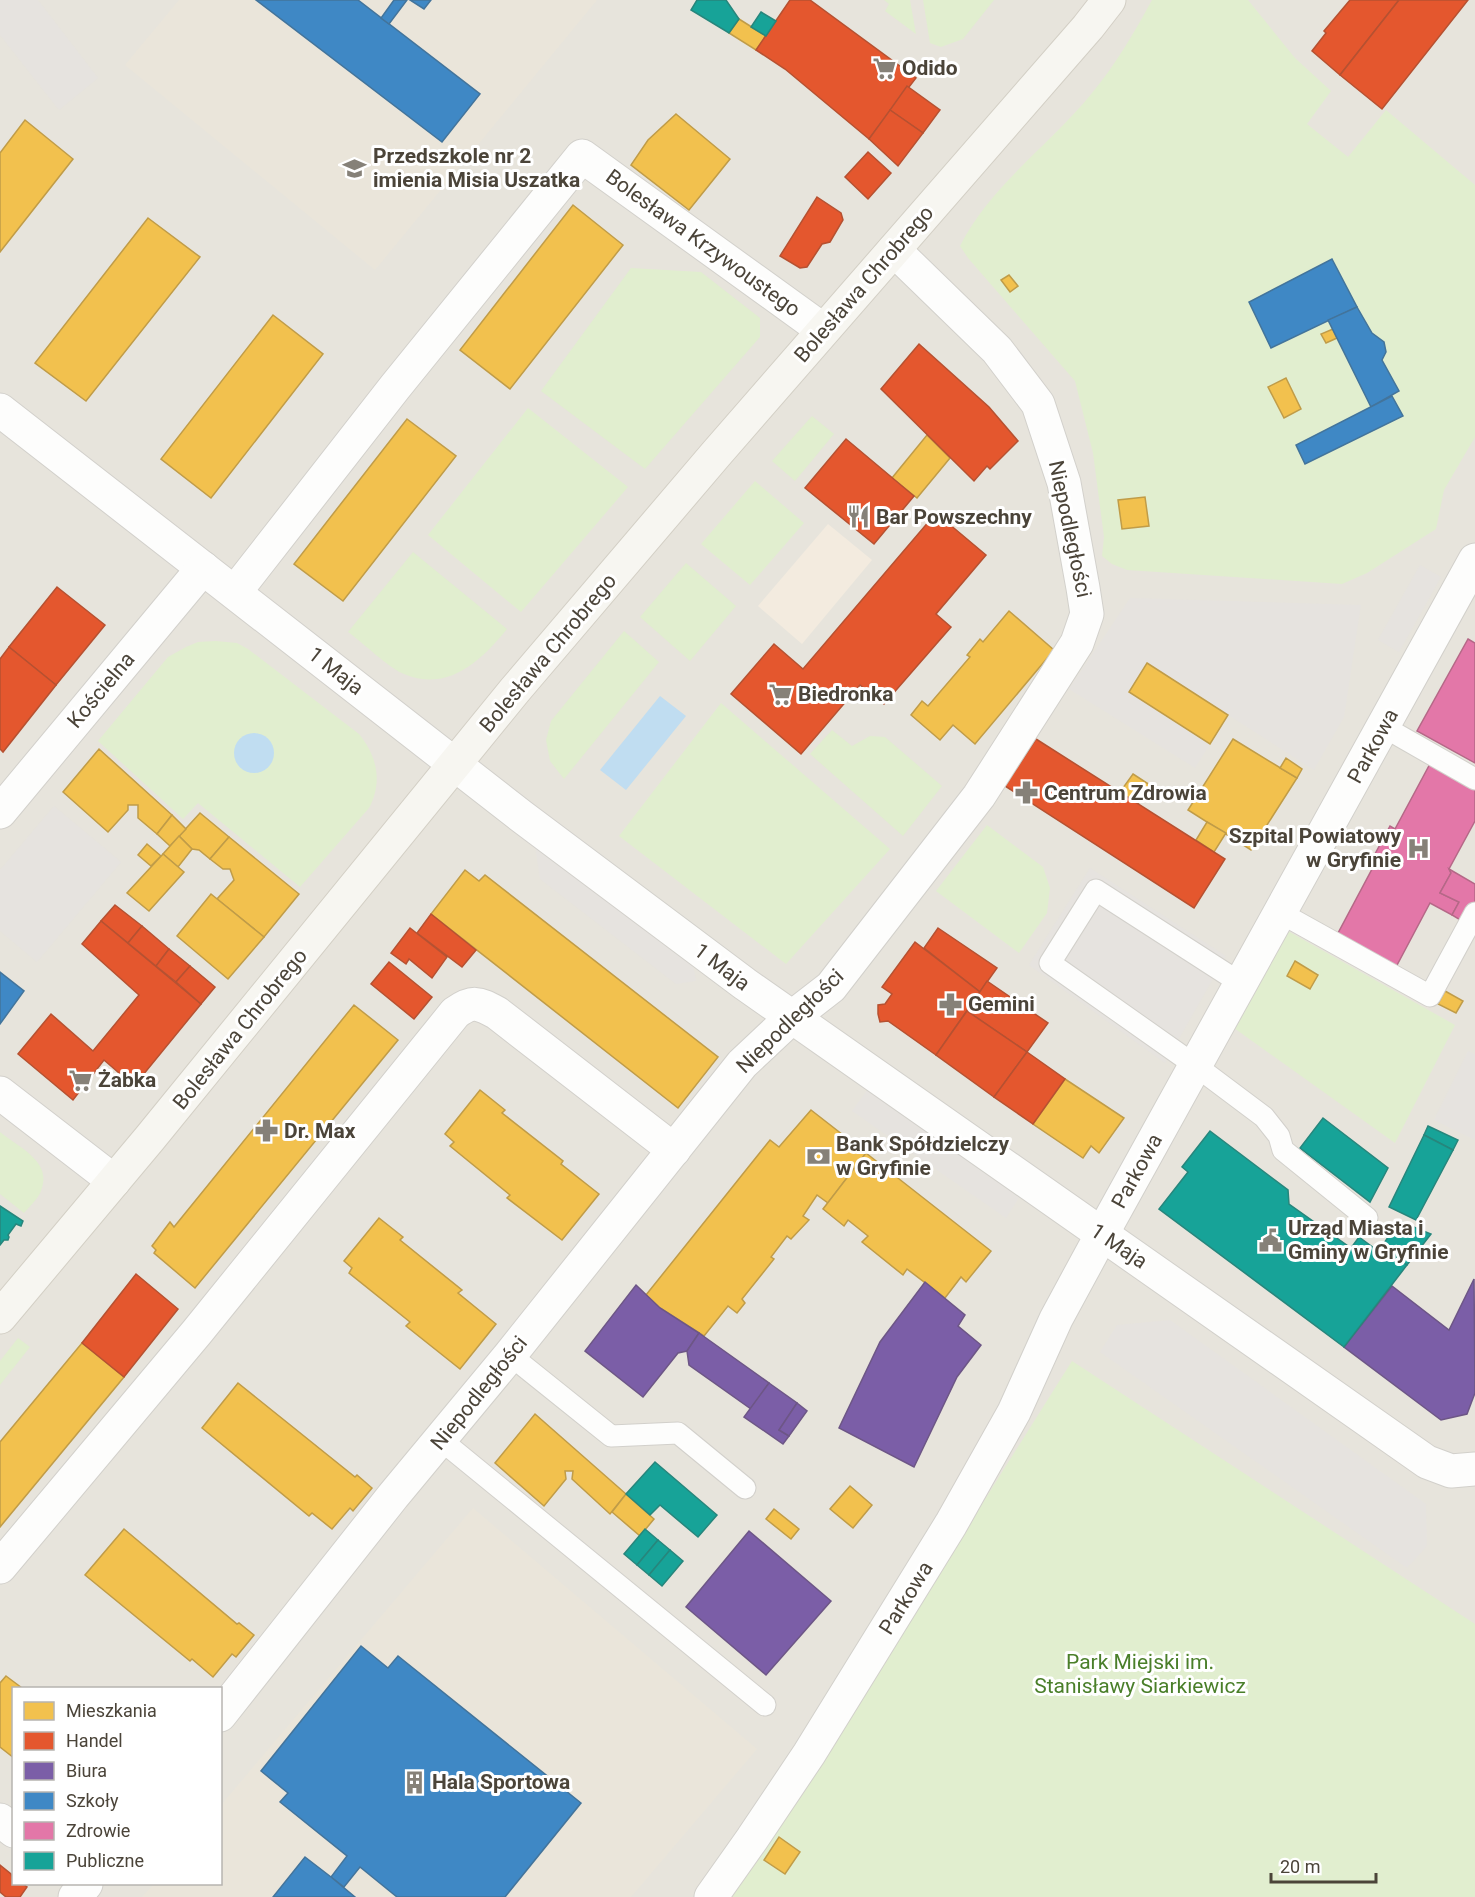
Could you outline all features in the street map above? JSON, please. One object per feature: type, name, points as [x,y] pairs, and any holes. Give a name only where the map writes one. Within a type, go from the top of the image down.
[{"type":"main road","name":"Bolesława Chrobrego","points":[[0,1317],[554,644],[1109,0]]},
{"type":"street","name":"Bolesława Krzywoustego","points":[[234,592],[395,387],[582,156],[824,330]]},
{"type":"street","name":"Niepodległości","points":[[222,1712],[393,1496],[510,1356],[742,1064],[791,1018],[831,987],[979,796],[1077,643],[1087,614],[1083,588],[1064,483],[1038,404],[997,350],[894,250]]},
{"type":"street","name":"1 Maja","points":[[0,410],[455,764],[791,1018],[1427,1462],[1451,1471],[1475,1468]]},
{"type":"street","name":"Parkowa","points":[[711,1897],[809,1754],[924,1569],[1014,1412],[1056,1319],[1475,560]]},
{"type":"street","name":"Kościelna","points":[[0,812],[203,568]]},
{"type":"street","points":[[0,1567],[197,1332],[455,1013],[466,1005],[480,1004],[497,1013],[674,1150]]},
{"type":"street","points":[[0,1093],[114,1181]]},
{"type":"street","points":[[0,1820],[12,1829]]},
{"type":"lane","points":[[1384,727],[1475,779]]},
{"type":"lane","points":[[1242,984],[1096,890],[1050,963],[1196,1065],[1264,1117],[1279,1136],[1284,1150],[1367,1218]]},
{"type":"lane","points":[[1280,912],[1430,996],[1475,913]]},
{"type":"lane","points":[[510,1356],[611,1436],[678,1433],[745,1488]]},
{"type":"lane","points":[[441,1440],[765,1706]]},
{"type":"shaded area","points":[[0,0],[1475,0],[1475,1897],[0,1897]]},
{"type":"shaded area","points":[[0,0],[38,0],[98,78],[59,110],[0,35]]},
{"type":"shaded area","name":"Przedszkole nr 2 imienia Misia Uszatka","points":[[179,0],[597,0],[375,270],[125,65]]},
{"type":"shaded area","points":[[828,524],[872,560],[802,644],[758,606]]},
{"type":"shaded area","points":[[1420,565],[1441,577],[1399,652],[1378,640]]},
{"type":"shaded area","points":[[1130,598],[1361,605],[1344,717],[1314,770],[1147,663],[1129,692],[1210,744],[1195,768],[1069,689]]},
{"type":"shaded area","points":[[54,806],[121,862],[37,962],[0,931],[0,870]]},
{"type":"shaded area","points":[[534,839],[692,959],[696,981],[676,984],[540,879]]},
{"type":"shaded area","points":[[1090,868],[1226,956],[1165,1063],[1029,965]]},
{"type":"shaded area","points":[[1468,1051],[1475,1054],[1475,1140],[1434,1120]]},
{"type":"shaded area","points":[[868,1089],[1020,1196],[1006,1218],[852,1111]]},
{"type":"shaded area","points":[[1170,1320],[1426,1504],[1427,1546],[1407,1568],[1100,1352],[1117,1325]]},
{"type":"shaded area","points":[[473,1508],[757,1749],[631,1897],[142,1897],[153,1885],[222,1885],[222,1804]]},
{"type":"green space","points":[[884,0],[910,0],[916,34],[885,11],[889,4]]},
{"type":"green space","points":[[923,0],[994,0],[963,39],[941,47],[930,43]]},
{"type":"green space","points":[[1152,0],[1248,0],[1295,58],[1331,91],[1307,124],[1348,157],[1386,110],[1475,185],[1475,437],[1444,490],[1436,529],[1367,573],[1342,584],[1127,570],[1112,564],[1102,556],[1104,537],[1093,453],[1075,381],[960,246],[973,224],[1004,184],[1076,112],[1101,82]]},
{"type":"green space","points":[[631,268],[701,272],[760,318],[760,337],[645,469],[541,391]]},
{"type":"green space","points":[[528,408],[628,487],[521,612],[428,535]]},
{"type":"green space","points":[[812,416],[834,434],[795,481],[772,461]]},
{"type":"green space","points":[[755,481],[804,523],[750,585],[701,544]]},
{"type":"green space","points":[[413,552],[507,629],[475,662],[449,676],[420,679],[404,674],[348,632]]},
{"type":"green space","points":[[686,563],[736,606],[690,661],[640,617]]},
{"type":"green space","points":[[624,631],[659,662],[564,779],[550,761],[546,740],[551,721]]},
{"type":"green space","points":[[198,642],[237,643],[248,649],[359,734],[374,760],[376,789],[369,808],[300,887],[198,803],[183,819],[98,741],[168,657]]},
{"type":"green space","points":[[721,703],[890,849],[786,964],[619,836]]},
{"type":"green space","points":[[832,730],[852,746],[870,736],[885,737],[942,786],[903,836],[810,754]]},
{"type":"green space","points":[[987,825],[1043,867],[1050,888],[1047,913],[1019,953],[936,891]]},
{"type":"green space","points":[[1286,930],[1455,1025],[1395,1143],[1234,1028]]},
{"type":"green space","points":[[0,1132],[25,1150],[39,1164],[42,1172],[44,1181],[41,1191],[24,1213],[0,1194]]},
{"type":"green space","points":[[18,1338],[30,1347],[0,1385],[0,1361]]},
{"type":"green space","name":"Park Miejski im. Stanisławy Siarkiewicz","points":[[1072,1361],[1475,1624],[1475,1897],[727,1897],[875,1674]]},
{"type":"water","points":[[660,696],[686,716],[626,790],[600,770]]},
{"type":"water","points":[[254,733],[268,739],[274,753],[268,767],[254,773],[240,767],[234,753],[240,739]]},
{"type":"building: Mieszkania","points":[[739,19],[766,36],[756,50],[729,33]]},
{"type":"building: Mieszkania","points":[[676,114],[730,159],[689,210],[631,165],[648,140]]},
{"type":"building: Mieszkania","points":[[25,120],[73,159],[0,252],[0,153]]},
{"type":"building: Mieszkania","points":[[573,205],[623,245],[510,389],[460,350]]},
{"type":"building: Mieszkania","points":[[148,218],[200,257],[86,401],[35,363]]},
{"type":"building: Mieszkania","points":[[1009,275],[1018,286],[1010,292],[1001,280]]},
{"type":"building: Mieszkania","points":[[273,315],[323,354],[211,498],[161,459]]},
{"type":"building: Mieszkania","points":[[1333,329],[1337,338],[1326,343],[1321,334]]},
{"type":"building: Mieszkania","points":[[1286,378],[1301,409],[1284,418],[1268,387]]},
{"type":"building: Mieszkania","points":[[407,419],[456,456],[343,601],[294,564]]},
{"type":"building: Mieszkania","points":[[927,435],[950,458],[917,498],[892,478]]},
{"type":"building: Mieszkania","points":[[1145,497],[1149,526],[1122,529],[1118,500]]},
{"type":"building: Mieszkania","points":[[1009,611],[1054,650],[975,744],[953,725],[940,740],[911,715],[922,701],[928,706],[970,657],[967,655],[980,639],[983,642]]},
{"type":"building: Mieszkania","points":[[1147,663],[1228,715],[1210,744],[1129,692]]},
{"type":"building: Mieszkania","points":[[1233,739],[1297,778],[1251,850],[1188,810]]},
{"type":"building: Mieszkania","points":[[99,749],[172,815],[157,834],[138,818],[138,805],[128,805],[128,810],[108,832],[63,792]]},
{"type":"building: Mieszkania","points":[[1286,758],[1302,769],[1297,778],[1280,768]]},
{"type":"building: Mieszkania","points":[[1133,774],[1150,785],[1138,804],[1120,792]]},
{"type":"building: Mieszkania","points":[[200,813],[229,837],[210,859],[199,850],[192,849],[179,836]]},
{"type":"building: Mieszkania","points":[[172,815],[186,829],[170,846],[157,834]]},
{"type":"building: Mieszkania","points":[[1207,822],[1226,833],[1214,852],[1196,840]]},
{"type":"building: Mieszkania","points":[[179,836],[192,849],[178,867],[163,854]]},
{"type":"building: Mieszkania","points":[[229,837],[299,894],[264,937],[217,899],[234,880],[230,869],[223,869],[210,859]]},
{"type":"building: Mieszkania","points":[[147,844],[161,856],[151,866],[138,855]]},
{"type":"building: Mieszkania","points":[[163,854],[184,872],[149,911],[127,893]]},
{"type":"building: Mieszkania","points":[[465,870],[479,881],[485,875],[718,1057],[678,1108],[431,914]]},
{"type":"building: Mieszkania","points":[[211,894],[264,937],[228,979],[177,936]]},
{"type":"building: Mieszkania","points":[[1295,961],[1318,975],[1310,989],[1287,976]]},
{"type":"building: Mieszkania","points":[[1445,991],[1463,1001],[1456,1013],[1438,1004]]},
{"type":"building: Mieszkania","points":[[354,1005],[398,1040],[195,1288],[154,1253],[156,1250],[152,1246],[170,1222],[174,1227]]},
{"type":"building: Mieszkania","points":[[1065,1079],[1124,1118],[1099,1153],[1091,1146],[1083,1158],[1033,1124]]},
{"type":"building: Mieszkania","points":[[480,1090],[505,1110],[502,1113],[563,1161],[561,1164],[599,1194],[562,1240],[507,1198],[510,1195],[450,1146],[454,1142],[445,1134]]},
{"type":"building: Mieszkania","points":[[811,1110],[866,1153],[828,1203],[817,1195],[803,1216],[809,1220],[791,1239],[787,1236],[771,1257],[774,1259],[742,1299],[745,1303],[737,1313],[728,1306],[704,1336],[660,1308],[646,1295],[770,1140],[779,1147]]},
{"type":"building: Mieszkania","points":[[866,1153],[991,1251],[966,1282],[961,1277],[945,1298],[907,1269],[903,1275],[862,1242],[868,1236],[848,1220],[844,1226],[823,1209]]},
{"type":"building: Mieszkania","points":[[379,1218],[403,1237],[400,1240],[462,1290],[458,1293],[496,1324],[460,1369],[406,1326],[410,1322],[349,1273],[352,1268],[344,1261]]},
{"type":"building: Mieszkania","points":[[82,1343],[124,1377],[0,1527],[0,1442]]},
{"type":"building: Mieszkania","points":[[238,1383],[355,1477],[357,1475],[372,1488],[353,1511],[350,1508],[332,1529],[312,1513],[309,1516],[202,1428]]},
{"type":"building: Mieszkania","points":[[535,1414],[626,1494],[610,1514],[572,1479],[573,1471],[565,1471],[566,1479],[544,1506],[495,1463]]},
{"type":"building: Mieszkania","points":[[850,1486],[872,1505],[853,1528],[830,1509]]},
{"type":"building: Mieszkania","points":[[626,1494],[654,1519],[640,1536],[612,1512]]},
{"type":"building: Mieszkania","points":[[774,1509],[799,1529],[791,1539],[766,1519]]},
{"type":"building: Mieszkania","points":[[124,1529],[237,1624],[239,1623],[254,1635],[236,1657],[232,1654],[213,1677],[192,1659],[190,1661],[85,1575]]},
{"type":"building: Mieszkania","points":[[6,1676],[21,1687],[12,1687],[12,1756],[0,1747],[0,1683]]},
{"type":"building: Mieszkania","points":[[779,1837],[800,1852],[785,1874],[764,1860]]},
{"type":"building: Handel","points":[[790,0],[810,0],[916,78],[869,139],[785,69],[756,50]]},
{"type":"building: Handel","points":[[1350,0],[1399,0],[1340,75],[1312,51],[1326,33],[1324,31]]},
{"type":"building: Handel","points":[[1399,0],[1468,0],[1382,109],[1340,75]]},
{"type":"building: Handel","points":[[907,86],[940,110],[923,133],[890,110]]},
{"type":"building: Handel","points":[[890,110],[923,133],[898,166],[869,139]]},
{"type":"building: Handel","points":[[868,152],[891,173],[868,199],[845,177]]},
{"type":"building: Handel","points":[[817,197],[841,213],[843,220],[830,242],[822,244],[807,267],[800,268],[780,256]]},
{"type":"building: Handel","points":[[919,344],[989,407],[1018,441],[990,469],[987,466],[974,481],[881,389]]},
{"type":"building: Handel","points":[[846,439],[914,496],[874,544],[805,488]]},
{"type":"building: Handel","points":[[936,513],[986,555],[936,614],[951,627],[884,704],[860,685],[801,754],[731,694],[774,644],[803,669]]},
{"type":"building: Handel","points":[[57,587],[105,625],[56,685],[9,647]]},
{"type":"building: Handel","points":[[9,647],[56,685],[3,752],[0,749],[0,659]]},
{"type":"building: Handel","points":[[1036,739],[1225,859],[1194,908],[1005,786]]},
{"type":"building: Handel","points":[[115,905],[142,926],[128,943],[101,921]]},
{"type":"building: Handel","points":[[431,914],[476,950],[462,967],[417,933]]},
{"type":"building: Handel","points":[[101,921],[201,1004],[134,1086],[104,1060],[73,1100],[18,1054],[51,1014],[93,1051],[139,995],[82,944]]},
{"type":"building: Handel","points":[[142,926],[169,949],[156,966],[128,943]]},
{"type":"building: Handel","points":[[410,928],[447,957],[432,978],[409,959],[406,964],[391,953]]},
{"type":"building: Handel","points":[[938,928],[997,968],[980,992],[924,948]]},
{"type":"building: Handel","points":[[915,942],[980,992],[936,1055],[888,1021],[880,1022],[878,1014],[878,1005],[885,1004],[892,994],[882,987]]},
{"type":"building: Handel","points":[[169,949],[190,966],[176,982],[156,966]]},
{"type":"building: Handel","points":[[389,962],[432,997],[414,1019],[371,984]]},
{"type":"building: Handel","points":[[190,966],[215,987],[201,1004],[176,982]]},
{"type":"building: Handel","points":[[987,981],[1048,1023],[1027,1052],[967,1011]]},
{"type":"building: Handel","points":[[967,1011],[1027,1052],[994,1097],[936,1055]]},
{"type":"building: Handel","points":[[1027,1052],[1065,1079],[1033,1124],[994,1097]]},
{"type":"building: Handel","points":[[136,1274],[178,1309],[124,1377],[82,1343]]},
{"type":"building: Handel","points":[[0,1865],[11,1874],[12,1885],[27,1887],[20,1897],[6,1897],[0,1892]]},
{"type":"building: Biura","points":[[1474,1279],[1475,1393],[1467,1414],[1441,1420],[1344,1347],[1392,1286],[1449,1330]]},
{"type":"building: Biura","points":[[925,1282],[965,1315],[958,1326],[981,1345],[957,1377],[914,1467],[839,1428],[880,1342]]},
{"type":"building: Biura","points":[[636,1285],[660,1308],[699,1333],[687,1351],[678,1353],[643,1397],[585,1351]]},
{"type":"building: Biura","points":[[699,1333],[769,1383],[751,1409],[689,1365],[687,1351]]},
{"type":"building: Biura","points":[[769,1383],[797,1403],[779,1430],[789,1436],[783,1444],[744,1417]]},
{"type":"building: Biura","points":[[797,1403],[807,1411],[789,1436],[779,1430]]},
{"type":"building: Biura","points":[[749,1531],[831,1601],[766,1675],[686,1607]]},
{"type":"building: Szkoły","points":[[256,0],[358,0],[480,94],[442,142]]},
{"type":"building: Szkoły","points":[[394,0],[407,0],[389,24],[381,18]]},
{"type":"building: Szkoły","points":[[410,0],[431,0],[424,9]]},
{"type":"building: Szkoły","points":[[1332,259],[1357,307],[1271,348],[1249,302]]},
{"type":"building: Szkoły","points":[[1357,307],[1372,333],[1384,342],[1386,352],[1382,360],[1399,391],[1371,407],[1328,320]]},
{"type":"building: Szkoły","points":[[1392,396],[1403,416],[1305,464],[1296,445]]},
{"type":"building: Szkoły","points":[[0,972],[24,991],[0,1024]]},
{"type":"building: Szkoły","name":"Hala Sportowa","points":[[361,1646],[388,1668],[398,1656],[581,1803],[505,1897],[397,1897],[360,1867],[344,1887],[331,1877],[347,1856],[280,1802],[288,1793],[261,1771]]},
{"type":"building: Szkoły","points":[[305,1857],[331,1877],[355,1897],[273,1897]]},
{"type":"building: Zdrowie","points":[[1468,639],[1475,643],[1475,763],[1417,731]]},
{"type":"building: Zdrowie","name":"Szpital Powiatowy w Gryfinie","points":[[1431,762],[1475,786],[1475,821],[1449,869],[1451,873],[1440,893],[1459,902],[1452,915],[1430,903],[1396,967],[1337,935],[1372,869],[1368,867],[1390,826],[1395,829]]},
{"type":"building: Zdrowie","points":[[1449,869],[1475,884],[1475,909],[1467,924],[1452,915],[1459,902],[1440,893],[1451,873]]},
{"type":"building: Publiczne","points":[[697,0],[726,0],[739,19],[729,33],[691,10]]},
{"type":"building: Publiczne","points":[[761,12],[776,21],[766,36],[751,27]]},
{"type":"building: Publiczne","points":[[1323,1118],[1388,1168],[1370,1202],[1300,1148]]},
{"type":"building: Publiczne","points":[[1428,1126],[1458,1140],[1453,1150],[1424,1135]]},
{"type":"building: Publiczne","name":"Urząd Miasta i Gminy w Gryfinie","points":[[1210,1131],[1288,1190],[1289,1204],[1351,1248],[1359,1237],[1374,1248],[1378,1243],[1407,1265],[1344,1347],[1159,1209],[1188,1172],[1182,1167]]},
{"type":"building: Publiczne","points":[[1424,1135],[1453,1150],[1416,1220],[1389,1207]]},
{"type":"building: Publiczne","points":[[0,1206],[23,1221],[21,1226],[16,1224],[8,1235],[8,1240],[4,1240],[0,1245]]},
{"type":"building: Publiczne","points":[[1399,1221],[1431,1234],[1407,1265],[1382,1246]]},
{"type":"building: Publiczne","points":[[655,1462],[717,1515],[698,1537],[660,1505],[650,1515],[626,1494]]},
{"type":"building: Publiczne","points":[[645,1529],[658,1540],[637,1565],[624,1554]]},
{"type":"building: Publiczne","points":[[658,1540],[670,1550],[649,1575],[637,1565]]},
{"type":"building: Publiczne","points":[[670,1550],[683,1561],[662,1586],[649,1575]]},
{"type":"place","name":"Odido","points":[[884,68]]},
{"type":"place","name":"Przedszkole nr 2 imienia Misia Uszatka","points":[[355,168]]},
{"type":"place","name":"Bar Powszechny","points":[[858,517]]},
{"type":"place","name":"Biedronka","points":[[780,694]]},
{"type":"place","name":"Centrum Zdrowia","points":[[1026,793]]},
{"type":"place","name":"Szpital Powiatowy w Gryfinie","points":[[1419,848]]},
{"type":"place","name":"Gemini","points":[[950,1004]]},
{"type":"place","name":"Żabka","points":[[80,1080]]},
{"type":"place","name":"Dr. Max","points":[[266,1131]]},
{"type":"place","name":"Bank Spółdzielczy w Gryfinie","points":[[818,1156]]},
{"type":"place","name":"Urząd Miasta i Gminy w Gryfinie","points":[[1270,1240]]},
{"type":"place","name":"Hala Sportowa","points":[[414,1782]]}]
